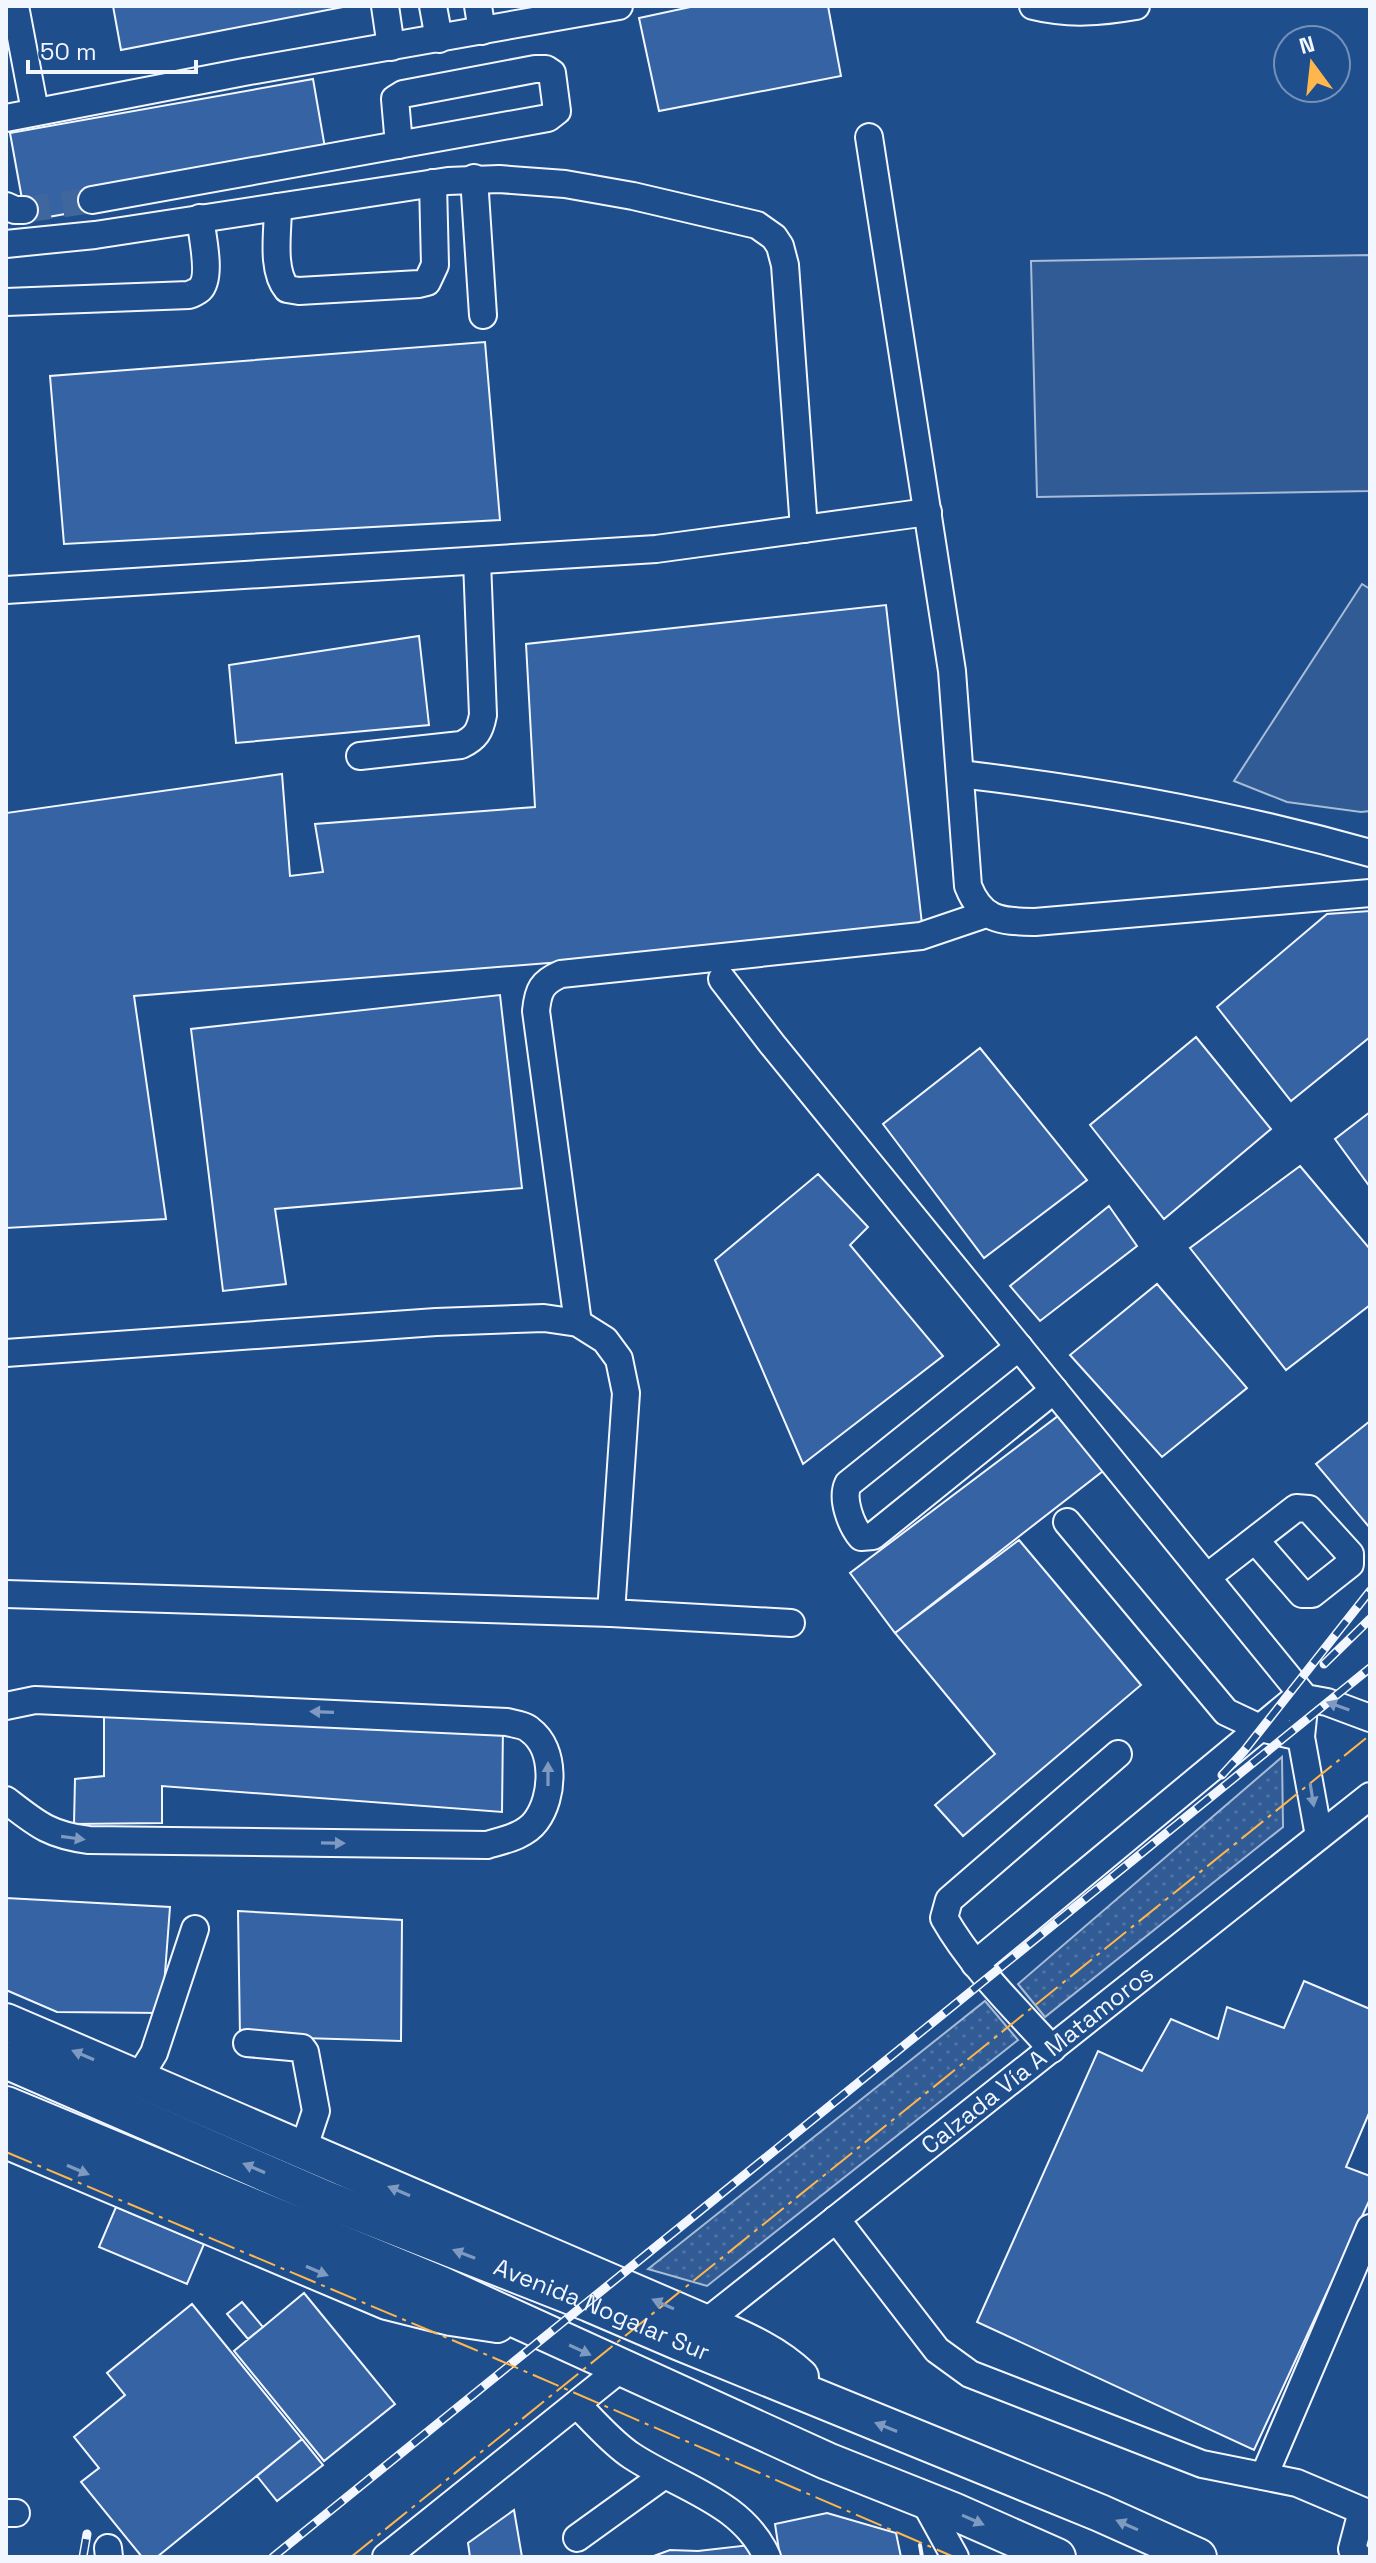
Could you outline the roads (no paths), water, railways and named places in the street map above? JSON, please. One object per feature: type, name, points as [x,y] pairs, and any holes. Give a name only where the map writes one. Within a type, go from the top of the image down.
[{"type":"highway","points":[[6,2022],[762,2348],[784,2362],[824,2401]]},
{"type":"highway","name":"Avenida Nogalar Sur","points":[[6,2060],[325,2199],[589,2303],[1100,2513],[1198,2557]]},
{"type":"highway","name":"Avenida Nogalar Sur","points":[[6,2105],[441,2285],[827,2461],[1057,2557]]},
{"type":"highway","points":[[6,2140],[387,2301],[451,2317],[534,2328]]},
{"type":"street","points":[[15,6],[35,111]]},
{"type":"street","points":[[385,6],[391,47]]},
{"type":"street","points":[[433,6],[439,39]]},
{"type":"street","points":[[6,118],[439,39],[480,19],[619,6]]},
{"type":"street","points":[[1033,6],[1059,12],[1102,12],[1136,6]]},
{"type":"street","points":[[92,200],[399,145],[548,118],[557,111],[552,73],[546,69],[535,69],[403,94],[395,99],[394,107],[399,145]]},
{"type":"street","points":[[869,137],[952,671],[968,886],[975,902],[986,914],[1004,921],[1035,922],[1370,893]]},
{"type":"street","points":[[6,244],[95,235],[474,178],[565,184],[633,196],[757,225],[774,237],[785,265],[804,529]]},
{"type":"street","points":[[474,178],[483,315]]},
{"type":"street","points":[[278,207],[278,270],[280,281],[287,289],[299,291],[419,284],[427,282],[435,265],[433,183]]},
{"type":"street","points":[[6,302],[189,295],[200,289],[205,281],[200,218]]},
{"type":"street","points":[[6,590],[656,549],[928,512]]},
{"type":"street","points":[[360,756],[461,745],[474,739],[480,730],[483,715],[477,561]]},
{"type":"street","points":[[960,774],[1066,786],[1168,805],[1315,837],[1370,853]]},
{"type":"street","points":[[578,1323],[536,1011],[537,994],[544,981],[561,974],[921,936],[986,914]]},
{"type":"street","points":[[722,979],[1303,1696],[1370,1718]]},
{"type":"street","points":[[6,1353],[436,1322],[544,1318],[578,1323],[605,1340],[619,1359],[626,1393],[611,1613]]},
{"type":"street","points":[[1019,1347],[848,1484],[844,1491],[845,1499],[856,1531],[861,1537],[873,1536],[1054,1390]]},
{"type":"street","points":[[1067,1522],[1226,1712],[1260,1728],[1301,1737]]},
{"type":"street","points":[[1207,1577],[1255,1540]]},
{"type":"street","points":[[6,1594],[611,1613],[791,1623]]},
{"type":"street","points":[[975,1964],[1260,1728],[1303,1696]]},
{"type":"street","points":[[1303,1696],[1301,1737],[1319,1836]]},
{"type":"street","points":[[6,1706],[35,1700],[507,1722],[529,1728],[543,1744],[548,1758],[549,1784],[545,1804],[535,1822],[514,1838],[487,1845],[89,1840],[59,1836],[6,1800]]},
{"type":"street","points":[[1052,2049],[975,1964],[944,1918],[949,1900],[1118,1754]]},
{"type":"street","name":"Calzada Vía A Matamoros","points":[[705,2323],[1370,1796]]},
{"type":"street","points":[[138,2079],[154,2053],[195,1929]]},
{"type":"street","points":[[247,2043],[302,2048],[305,2052],[316,2111],[303,2150]]},
{"type":"street","points":[[836,2219],[937,2350],[970,2374],[1202,2464],[1297,2483],[1366,2513],[1352,2549],[1359,2557]]},
{"type":"street","points":[[1264,2476],[1370,2228]]},
{"type":"street","points":[[386,2557],[578,2406],[620,2369]]},
{"type":"street","points":[[578,2406],[630,2455],[731,2511],[761,2543],[767,2557]]},
{"type":"street","points":[[577,2538],[663,2476]]},
{"type":"street","points":[[923,2499],[955,2557]]},
{"type":"tunnel","points":[[24,210],[92,200]]},
{"type":"railway","points":[[1222,1775],[1370,1591]]},
{"type":"railway","points":[[1324,1664],[1370,1619]]},
{"type":"railway","points":[[273,2557],[1370,1668]]},
{"type":"railway","points":[[83,2557],[87,2534]]}]
